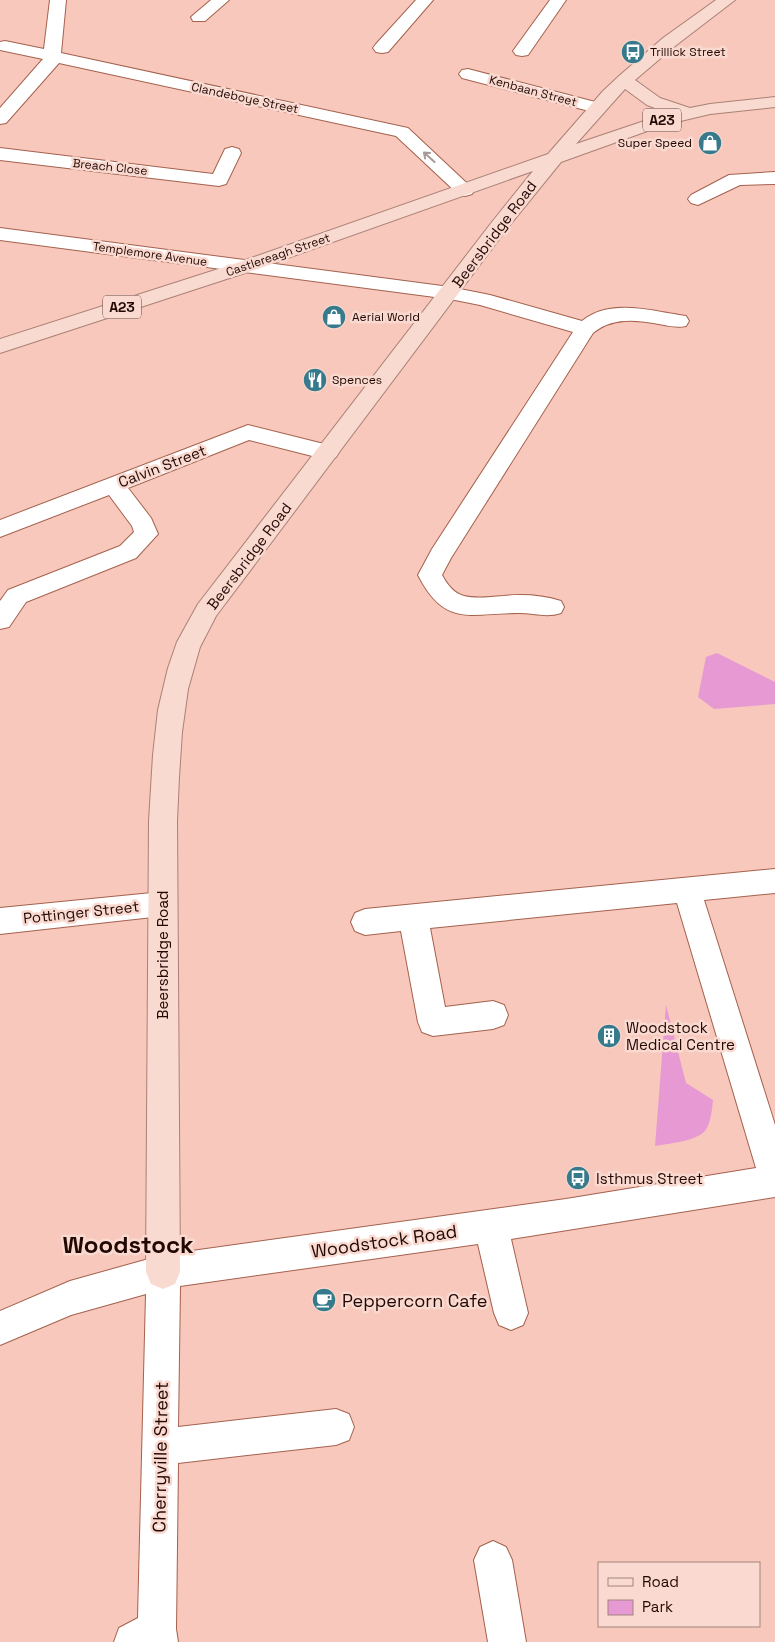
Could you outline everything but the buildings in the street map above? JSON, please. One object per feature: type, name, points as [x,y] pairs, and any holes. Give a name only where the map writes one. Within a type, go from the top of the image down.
[{"type":"main road","name":"Beersbridge Road","points":[[163,1272],[162,904],[166,761],[176,684],[188,646],[207,610],[450,293],[499,226],[553,158],[597,108],[625,80],[669,42],[727,0]]},
{"type":"main road","points":[[625,80],[642,96],[656,104],[689,113]]},
{"type":"main road","name":"A23","points":[[553,158],[643,126],[689,113],[775,102]]},
{"type":"main road","name":"Castlereagh Street","points":[[0,346],[244,267],[553,158]]},
{"type":"street","points":[[0,119],[50,64],[58,0]]},
{"type":"street","points":[[199,17],[221,0]]},
{"type":"street","points":[[382,48],[425,0]]},
{"type":"street","points":[[522,51],[558,0]]},
{"type":"street","name":"Clandeboye Street","points":[[5,46],[402,132],[465,190]]},
{"type":"street","name":"Kenbaan Street","points":[[468,74],[597,108]]},
{"type":"street","name":"Breach Close","points":[[0,154],[228,181],[232,153]]},
{"type":"street","points":[[698,199],[736,179],[775,178]]},
{"type":"street","name":"Templemore Avenue","points":[[0,234],[450,293],[483,299],[585,329]]},
{"type":"street","points":[[552,607],[519,604],[474,607],[457,604],[445,598],[435,589],[430,575],[440,555],[585,329],[593,321],[621,314],[679,321]]},
{"type":"street","name":"Calvin Street","points":[[0,529],[248,432],[328,452]]},
{"type":"street","points":[[0,620],[17,596],[128,552],[146,534],[143,524],[113,485]]},
{"type":"street","points":[[365,922],[775,881]]},
{"type":"street","points":[[687,890],[775,1177]]},
{"type":"street","name":"Pottinger Street","points":[[0,921],[162,904]]},
{"type":"street","points":[[413,917],[433,1022],[493,1014]]},
{"type":"street","name":"Woodstock Road","points":[[0,1328],[70,1298],[163,1272],[491,1226],[775,1181]]},
{"type":"street","points":[[491,1226],[511,1313]]},
{"type":"street","name":"Cherryville Street","points":[[150,1638],[160,1447],[163,1272]]},
{"type":"street","points":[[160,1447],[336,1427]]},
{"type":"street","points":[[493,1560],[507,1642]]},
{"type":"green space","points":[[717,653],[775,682],[775,704],[714,709],[698,697],[706,657]]},
{"type":"green space","points":[[666,1005],[686,1083],[713,1100],[710,1120],[705,1131],[700,1135],[688,1140],[655,1146]]},
{"type":"place","name":"Trillick Street","points":[[633,52]]},
{"type":"place","name":"Super Speed","points":[[710,143]]},
{"type":"place","name":"Aerial World","points":[[334,317]]},
{"type":"place","name":"Spences","points":[[315,380]]},
{"type":"place","name":"Woodstock Medical Centre","points":[[609,1036]]},
{"type":"place","name":"Isthmus Street","points":[[578,1178]]},
{"type":"place","name":"Peppercorn Cafe","points":[[324,1300]]},
{"type":"district","name":"Woodstock","points":[[128,1244]]}]
